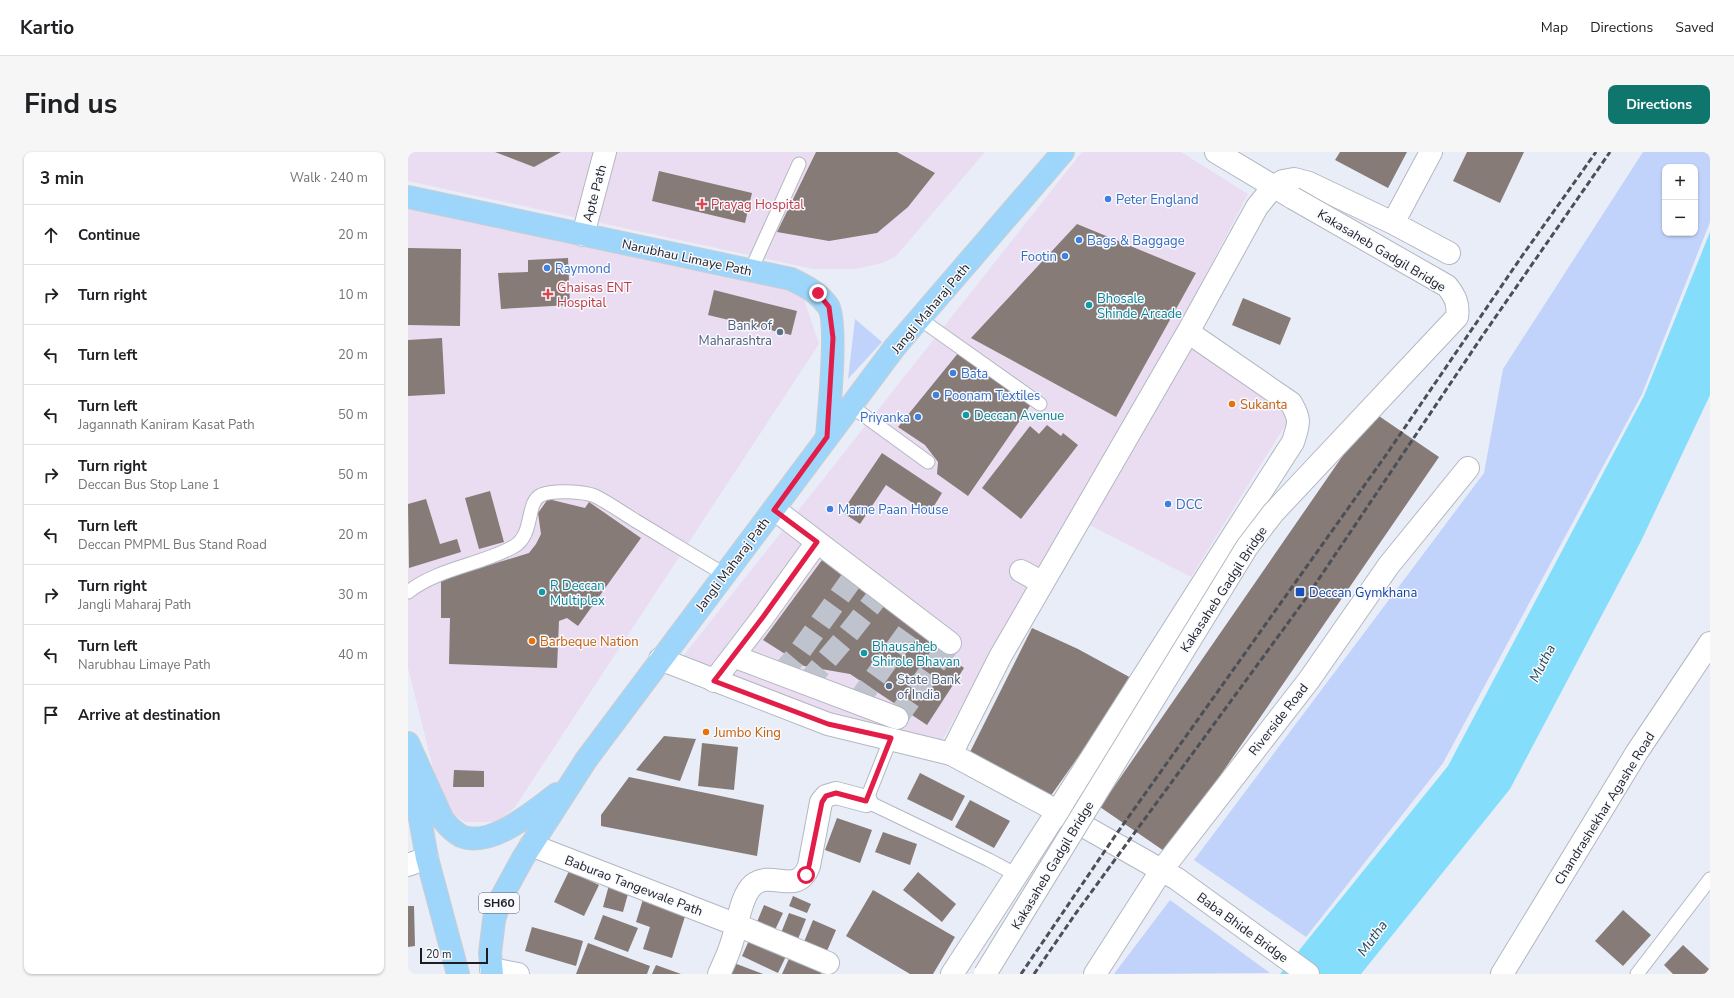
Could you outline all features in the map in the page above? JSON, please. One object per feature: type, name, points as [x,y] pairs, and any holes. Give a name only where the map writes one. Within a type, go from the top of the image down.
[{"type":"main road","name":"Jangli Maharaj Path","points":[[527,852],[567,786],[660,659],[774,510],[895,347],[1063,152]]},
{"type":"main road","name":"Narubhau Limaye Path","points":[[408,197],[791,279],[818,293],[829,307],[833,338],[827,437]]},
{"type":"main road","points":[[408,743],[443,820],[452,830],[463,836],[488,836],[501,833],[567,786]]},
{"type":"main road","points":[[408,751],[418,862],[458,974]]},
{"type":"main road","name":"SH60","points":[[491,965],[494,920],[500,900],[527,852]]},
{"type":"street","name":"Apte Path","points":[[583,235],[605,152]]},
{"type":"street","name":"Kakasaheb Gadgil Bridge","points":[[985,974],[1247,547],[1273,512],[1457,317],[1458,307],[1455,295],[1447,286],[1273,187],[1216,152]]},
{"type":"street","points":[[1393,223],[1431,152]]},
{"type":"street","points":[[951,754],[1000,656],[1188,332],[1257,207],[1273,187],[1283,181],[1294,179],[1309,183],[1393,223],[1449,253]]},
{"type":"street","points":[[952,974],[1017,875],[1293,442],[1298,427],[1298,416],[1291,403],[1188,332]]},
{"type":"street","name":"Riverside Road","points":[[1096,974],[1169,875],[1389,564],[1468,468]]},
{"type":"street","points":[[774,510],[950,643]]},
{"type":"street","points":[[714,681],[817,542]]},
{"type":"street","points":[[1022,571],[1043,583]]},
{"type":"street","name":"Chandrashekhar Agashe Road","points":[[1502,974],[1637,752],[1710,644]]},
{"type":"street","points":[[733,656],[894,728]]},
{"type":"street","points":[[660,659],[828,724],[894,728]]},
{"type":"street","name":"Baba Bhide Bridge","points":[[894,728],[951,754],[1057,811],[1169,875],[1308,974]]},
{"type":"street","points":[[719,974],[731,946],[745,896],[751,886],[757,882],[768,879],[800,880],[806,875],[822,802],[826,796],[836,793],[866,801]]},
{"type":"street","name":"Baburao Tangewale Path","points":[[527,852],[737,925],[828,963]]},
{"type":"street","points":[[491,965],[518,974]]},
{"type":"lane","points":[[751,270],[799,164]]},
{"type":"lane","points":[[920,319],[1040,404]]},
{"type":"lane","points":[[851,406],[928,462]]},
{"type":"lane","points":[[408,592],[445,572],[483,560],[515,546],[523,537],[529,525],[534,500],[541,495],[558,492],[593,495],[724,574]]},
{"type":"lane","points":[[894,728],[866,801],[990,860],[1017,875]]},
{"type":"lane","points":[[1637,974],[1710,879]]},
{"type":"shaded area","points":[[408,152],[985,152],[896,256],[883,263],[855,269],[813,269],[408,181]]},
{"type":"shaded area","points":[[1082,152],[1181,152],[1248,194],[1176,332],[1291,416],[1191,577],[1070,515],[940,744],[818,713],[680,660]]},
{"type":"shaded area","points":[[1643,152],[1710,152],[1710,222],[1642,394],[1443,763],[1306,937],[1194,860],[1484,473],[1503,369]]},
{"type":"shaded area","points":[[408,209],[802,293],[819,344],[515,807],[498,822],[465,822],[450,812],[439,792],[408,668]]},
{"type":"shaded area","points":[[855,319],[882,342],[848,379]]},
{"type":"shaded area","points":[[1170,900],[1270,973],[1114,974]]},
{"type":"water","name":"Mutha","points":[[1710,232],[1710,395],[1641,541],[1510,789],[1361,974],[1280,974],[1448,766],[1644,396]]},
{"type":"building","points":[[495,152],[561,152],[534,167]]},
{"type":"building","points":[[816,152],[897,152],[935,173],[908,207],[877,233],[829,241],[777,232]]},
{"type":"building","points":[[1340,152],[1407,152],[1388,188],[1335,160]]},
{"type":"building","points":[[1467,152],[1524,152],[1500,203],[1453,181]]},
{"type":"building","points":[[659,171],[752,193],[745,223],[652,201]]},
{"type":"building","name":"Bhosale Shinde Arcade","points":[[1077,224],[1196,273],[1116,417],[971,338]]},
{"type":"building","points":[[408,248],[461,249],[460,326],[408,325]]},
{"type":"building","points":[[568,258],[570,305],[501,309],[498,273],[528,272],[528,260]]},
{"type":"building","points":[[714,290],[797,311],[791,335],[708,315]]},
{"type":"building","points":[[1243,298],[1291,318],[1280,345],[1232,325]]},
{"type":"building","points":[[442,338],[445,394],[408,396],[408,340]]},
{"type":"building","name":"Deccan Avenue","points":[[959,352],[1032,403],[968,496],[937,474],[938,462],[925,445],[898,427]]},
{"type":"building","points":[[1373,412],[1439,457],[1167,853],[1100,807]]},
{"type":"building","points":[[1047,425],[1061,436],[1063,433],[1078,445],[1021,519],[982,488],[1030,426],[1039,434]]},
{"type":"building","points":[[882,453],[942,493],[929,514],[886,485],[860,524],[842,512]]},
{"type":"building","points":[[490,491],[504,542],[479,549],[465,498]]},
{"type":"building","points":[[426,499],[440,544],[457,539],[461,552],[409,568],[408,504]]},
{"type":"building","points":[[548,499],[585,508],[589,502],[641,538],[578,626],[567,618],[559,621],[557,668],[449,664],[450,618],[441,618],[441,580],[529,553],[541,534],[538,513]]},
{"type":"building","name":"Bhausaheb Shirole Bhavan","points":[[822,560],[964,668],[927,725],[850,674],[804,666],[763,640]]},
{"type":"building","points":[[1032,628],[1078,649],[1133,679],[1045,804],[970,752]]},
{"type":"building","points":[[664,736],[696,739],[680,781],[636,770]]},
{"type":"building","points":[[702,743],[738,747],[734,790],[698,786]]},
{"type":"building","points":[[454,770],[484,771],[484,787],[453,787]]},
{"type":"building","points":[[920,773],[965,796],[952,821],[907,799]]},
{"type":"building","points":[[629,777],[764,805],[757,856],[601,826],[601,815]]},
{"type":"building","points":[[970,800],[1010,821],[994,848],[955,827]]},
{"type":"building","points":[[837,818],[872,830],[860,863],[825,850]]},
{"type":"building","points":[[883,832],[917,844],[910,865],[875,852]]},
{"type":"building","points":[[569,871],[599,885],[584,916],[554,902]]},
{"type":"building","points":[[918,872],[956,904],[942,922],[903,890]]},
{"type":"building","points":[[609,885],[629,890],[623,912],[603,907]]},
{"type":"building","points":[[873,890],[955,937],[933,974],[910,974],[846,936]]},
{"type":"building","points":[[644,896],[687,910],[672,958],[643,949],[650,927],[636,922]]},
{"type":"building","points":[[793,896],[811,904],[807,913],[789,906]]},
{"type":"building","points":[[764,905],[783,913],[775,930],[757,922]]},
{"type":"building","points":[[408,906],[414,906],[415,946],[408,947]]},
{"type":"building","points":[[1623,910],[1651,935],[1623,966],[1595,941]]},
{"type":"building","points":[[789,913],[806,919],[798,939],[781,933]]},
{"type":"building","points":[[603,915],[638,928],[628,952],[594,939]]},
{"type":"building","points":[[813,920],[836,930],[827,951],[804,942]]},
{"type":"building","points":[[532,927],[583,941],[576,966],[525,951]]},
{"type":"building","points":[[751,936],[788,952],[778,973],[742,956]]},
{"type":"building","points":[[588,943],[650,966],[647,974],[576,974]]},
{"type":"building","points":[[1683,945],[1709,969],[1705,974],[1673,974],[1664,965]]},
{"type":"building","points":[[792,952],[825,967],[821,974],[782,974]]},
{"type":"building","points":[[734,963],[763,974],[730,974]]},
{"type":"building","points":[[656,965],[681,974],[652,974]]},
{"type":"tunnel","points":[[780,675],[798,654],[857,572]]},
{"type":"tunnel","points":[[806,684],[882,591]]},
{"type":"tunnel","points":[[856,704],[918,618]]},
{"type":"tunnel","points":[[897,718],[950,643]]},
{"type":"railway","points":[[1021,974],[1115,836],[1386,455],[1522,256],[1596,152]]},
{"type":"railway","points":[[1034,974],[1076,913],[1304,601],[1483,335],[1610,152]]},
{"type":"place","name":"Peter England","points":[[1108,199]]},
{"type":"place","name":"Prayag Hospital","points":[[702,204]]},
{"type":"place","name":"Bags & Baggage","points":[[1079,240]]},
{"type":"place","name":"Footin","points":[[1065,256]]},
{"type":"place","name":"Raymond","points":[[547,268]]},
{"type":"place","name":"Ghaisas ENT Hospital","points":[[548,294]]},
{"type":"place","name":"Bhosale Shinde Arcade","points":[[1089,305]]},
{"type":"place","name":"Bank of Maharashtra","points":[[780,332]]},
{"type":"place","name":"Bata","points":[[953,373]]},
{"type":"place","name":"Poonam Textiles","points":[[936,395]]},
{"type":"place","name":"Sukanta","points":[[1232,404]]},
{"type":"place","name":"Deccan Avenue","points":[[966,415]]},
{"type":"place","name":"Priyanka","points":[[918,417]]},
{"type":"place","name":"DCC","points":[[1168,504]]},
{"type":"place","name":"Marne Paan House","points":[[830,509]]},
{"type":"place","name":"R Deccan Multiplex","points":[[542,592]]},
{"type":"place","name":"Deccan Gymkhana","points":[[1300,592]]},
{"type":"place","name":"Barbeque Nation","points":[[532,641]]},
{"type":"place","name":"Bhausaheb Shirole Bhavan","points":[[864,653]]},
{"type":"place","name":"State Bank of India","points":[[889,686]]},
{"type":"place","name":"Jumbo King","points":[[706,732]]},
{"type":"route","points":[[806,875],[822,802],[826,796],[836,793],[866,801],[891,738],[828,724],[714,681],[763,617],[817,542],[787,518],[774,510],[827,437],[833,338],[829,307],[818,293]]}]
